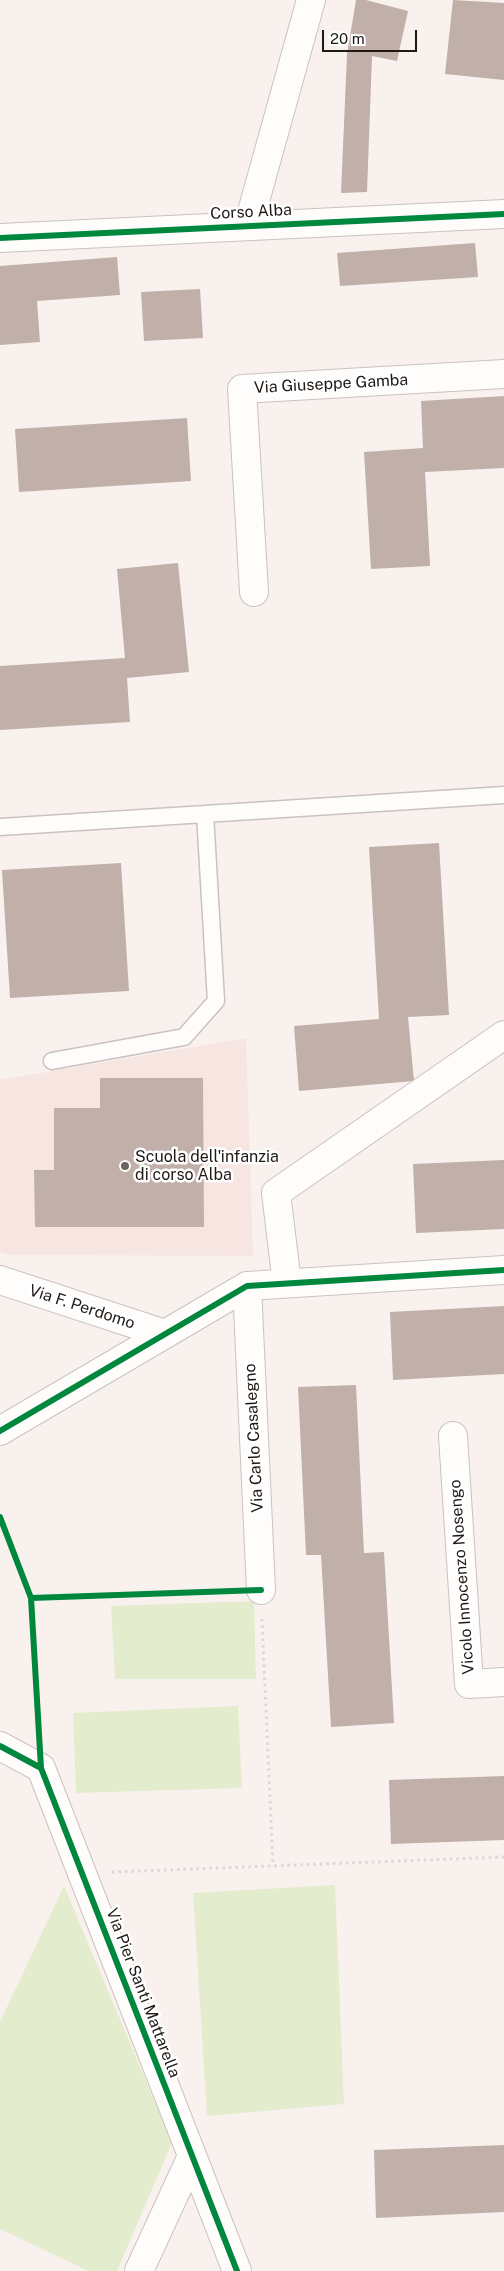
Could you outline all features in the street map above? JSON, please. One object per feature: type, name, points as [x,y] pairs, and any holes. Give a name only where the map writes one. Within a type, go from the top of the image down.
[{"type":"street","points":[[248,226],[311,0]]},
{"type":"street","name":"Corso Alba","points":[[0,238],[504,214]]},
{"type":"street","name":"Via Giuseppe Gamba","points":[[254,592],[242,389],[504,374]]},
{"type":"street","points":[[287,1284],[276,1193],[504,1036]]},
{"type":"street","points":[[0,1431],[247,1286],[504,1270]]},
{"type":"street","name":"Via F. Perdomo","points":[[0,1280],[165,1334]]},
{"type":"street","name":"Via Carlo Casalegno","points":[[247,1286],[261,1590]]},
{"type":"street","name":"Vicolo Innocenzo Nosengo","points":[[453,1436],[470,1684],[504,1682]]},
{"type":"street","name":"Via Pier Santi Mattarella","points":[[0,1746],[41,1768],[237,2271]]},
{"type":"street","points":[[139,2271],[192,2156]]},
{"type":"lane","points":[[0,827],[504,795]]},
{"type":"lane","points":[[52,1061],[184,1037],[216,1001],[205,814]]},
{"type":"path","points":[[261,1590],[273,1866]]},
{"type":"path","points":[[82,1873],[504,1857]]},
{"type":"shaded area","name":"Scuola dell'infanzia di corso Alba","points":[[246,1038],[253,1256],[10,1255],[0,1252],[0,1080]]},
{"type":"green space","points":[[254,1601],[256,1679],[115,1679],[111,1606]]},
{"type":"green space","points":[[238,1706],[242,1788],[76,1793],[73,1713]]},
{"type":"green space","points":[[335,1885],[344,2104],[207,2116],[193,1893]]},
{"type":"green space","points":[[64,1886],[172,2143],[117,2271],[88,2271],[0,2229],[0,2022]]},
{"type":"building","points":[[356,0],[366,0],[408,11],[397,61],[372,56],[367,192],[341,193],[347,54]]},
{"type":"building","points":[[453,0],[504,3],[504,80],[445,74]]},
{"type":"building","points":[[475,243],[478,277],[340,286],[337,253]]},
{"type":"building","points":[[117,257],[120,295],[37,301],[40,342],[0,345],[0,266]]},
{"type":"building","points":[[200,289],[203,338],[144,341],[141,292]]},
{"type":"building","points":[[504,396],[504,468],[425,472],[430,566],[371,569],[364,452],[423,448],[421,401]]},
{"type":"building","points":[[187,418],[191,481],[19,492],[15,429]]},
{"type":"building","points":[[178,563],[189,672],[127,678],[130,722],[0,730],[0,666],[125,658],[117,569]]},
{"type":"building","points":[[439,843],[449,1015],[408,1017],[414,1081],[299,1091],[294,1026],[379,1019],[369,847]]},
{"type":"building","points":[[121,863],[129,991],[10,998],[2,870]]},
{"type":"building","points":[[100,1078],[203,1078],[204,1227],[35,1227],[34,1170],[54,1170],[54,1108],[100,1108]]},
{"type":"building","points":[[504,1160],[504,1229],[416,1233],[413,1164]]},
{"type":"building","points":[[504,1306],[504,1374],[393,1380],[390,1312]]},
{"type":"building","points":[[356,1385],[364,1553],[384,1552],[394,1723],[331,1727],[321,1555],[306,1555],[298,1387]]},
{"type":"building","points":[[504,1776],[504,1840],[391,1844],[389,1780]]},
{"type":"building","points":[[504,2145],[504,2212],[376,2218],[374,2150]]},
{"type":"cycle path","points":[[0,238],[504,214]]},
{"type":"cycle path","points":[[0,1431],[247,1286],[504,1270]]},
{"type":"cycle path","points":[[0,1517],[31,1598]]},
{"type":"cycle path","points":[[41,1768],[31,1598],[261,1590]]},
{"type":"cycle path","points":[[0,1746],[41,1768],[237,2271]]},
{"type":"place","name":"Scuola dell'infanzia di corso Alba","points":[[125,1166]]}]
